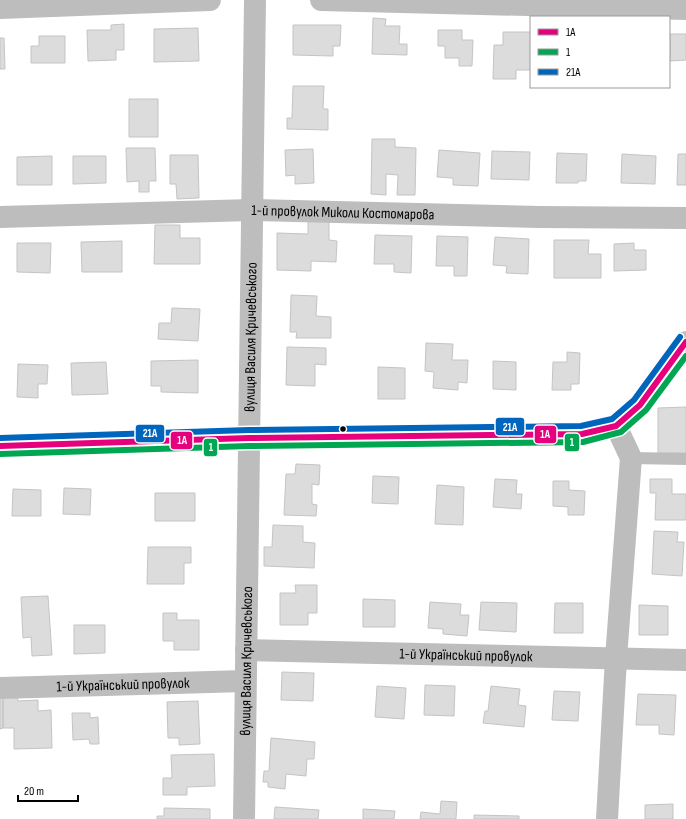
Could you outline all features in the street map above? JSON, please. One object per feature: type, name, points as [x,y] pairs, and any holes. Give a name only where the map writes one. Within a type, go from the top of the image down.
[{"type":"street","points":[[0,8],[210,0]]},
{"type":"street","name":"вулиця Василя Кричевського","points":[[244,819],[255,0]]},
{"type":"street","points":[[321,0],[686,9]]},
{"type":"street","name":"1-й провулок Миколи Костомарова","points":[[0,217],[252,210],[540,217],[686,218]]},
{"type":"street","points":[[0,446],[249,438],[582,434],[616,426],[640,405],[686,342]]},
{"type":"street","points":[[607,819],[616,658],[631,458],[616,426]]},
{"type":"street","name":"1-й Український провулок","points":[[246,650],[686,660]]},
{"type":"street","name":"1-й Український провулок","points":[[0,688],[245,681]]},
{"type":"lane","points":[[631,458],[686,458]]},
{"type":"building","points":[[373,18],[386,19],[385,26],[400,26],[399,44],[407,44],[407,55],[372,54]]},
{"type":"building","points":[[124,24],[124,50],[116,50],[116,60],[88,61],[87,30],[111,30],[111,25]]},
{"type":"building","points":[[293,25],[341,25],[340,46],[333,46],[333,56],[293,55]]},
{"type":"building","points":[[198,28],[199,61],[154,62],[154,29]]},
{"type":"building","points":[[438,30],[462,30],[462,40],[473,40],[472,66],[459,66],[459,58],[445,58],[445,46],[438,46]]},
{"type":"building","points":[[503,32],[530,32],[530,70],[516,70],[516,79],[493,79],[494,45],[503,45]]},
{"type":"building","points":[[670,34],[686,34],[686,60],[670,61]]},
{"type":"building","points":[[39,36],[65,36],[65,63],[31,63],[31,46],[39,46]]},
{"type":"building","points":[[0,38],[4,38],[5,69],[0,69]]},
{"type":"building","points":[[293,86],[324,86],[323,109],[328,109],[328,130],[287,129],[287,118],[292,118]]},
{"type":"building","points":[[129,99],[158,99],[158,137],[129,137]]},
{"type":"building","points":[[372,139],[395,139],[395,147],[416,148],[415,195],[397,195],[398,175],[386,174],[386,195],[371,194]]},
{"type":"building","points":[[126,148],[155,148],[156,181],[149,181],[149,192],[139,192],[139,181],[127,182]]},
{"type":"building","points":[[313,149],[314,183],[295,184],[295,175],[286,176],[285,150]]},
{"type":"building","points":[[439,150],[480,153],[478,186],[453,185],[453,178],[437,177]]},
{"type":"building","points":[[492,151],[530,152],[529,180],[491,179]]},
{"type":"building","points":[[557,153],[587,154],[586,181],[578,181],[578,183],[556,183]]},
{"type":"building","points":[[622,154],[656,156],[655,184],[621,183]]},
{"type":"building","points":[[678,154],[686,154],[686,185],[677,185]]},
{"type":"building","points":[[170,155],[198,155],[199,198],[177,199],[176,184],[170,184]]},
{"type":"building","points":[[52,156],[52,185],[17,185],[17,157]]},
{"type":"building","points":[[73,156],[106,156],[106,183],[73,184]]},
{"type":"building","points":[[308,220],[329,221],[329,240],[337,241],[336,262],[311,261],[311,271],[277,270],[277,233],[308,234]]},
{"type":"building","points":[[155,225],[180,225],[180,238],[200,238],[200,264],[154,264]]},
{"type":"building","points":[[375,235],[412,236],[411,273],[394,272],[394,264],[374,264]]},
{"type":"building","points":[[437,236],[468,237],[467,276],[454,276],[454,266],[436,266]]},
{"type":"building","points":[[495,237],[529,239],[528,274],[506,273],[507,266],[493,265]]},
{"type":"building","points":[[554,240],[589,240],[588,254],[601,254],[601,278],[554,278]]},
{"type":"building","points":[[122,241],[122,272],[82,272],[81,242]]},
{"type":"building","points":[[17,243],[51,243],[50,273],[17,272]]},
{"type":"building","points":[[634,243],[634,250],[646,250],[646,270],[614,271],[614,244]]},
{"type":"building","points":[[291,295],[317,296],[316,316],[331,317],[331,338],[296,338],[297,332],[290,332]]},
{"type":"building","points":[[172,308],[200,309],[198,341],[158,339],[159,323],[171,323]]},
{"type":"building","points":[[426,343],[453,344],[452,360],[468,360],[467,383],[458,382],[458,390],[433,388],[434,372],[425,371]]},
{"type":"building","points":[[287,347],[326,348],[326,365],[315,364],[315,386],[286,385]]},
{"type":"building","points":[[567,352],[580,353],[579,384],[571,384],[571,390],[552,390],[553,362],[567,362]]},
{"type":"building","points":[[198,360],[198,393],[161,392],[161,386],[151,386],[151,361]]},
{"type":"building","points":[[493,361],[516,362],[516,390],[493,389]]},
{"type":"building","points":[[106,362],[108,394],[72,395],[71,363]]},
{"type":"building","points":[[18,364],[48,365],[47,384],[38,384],[38,398],[17,397]]},
{"type":"building","points":[[378,367],[405,368],[405,399],[378,399]]},
{"type":"building","points":[[686,407],[686,453],[658,453],[658,408]]},
{"type":"building","points":[[296,464],[320,465],[319,485],[312,484],[312,504],[317,505],[316,516],[284,515],[286,474],[295,474]]},
{"type":"building","points":[[373,476],[399,477],[398,504],[372,503]]},
{"type":"building","points":[[495,479],[517,480],[516,494],[522,494],[521,509],[493,507]]},
{"type":"building","points":[[650,479],[672,479],[672,494],[686,494],[686,520],[655,520],[656,493],[650,493]]},
{"type":"building","points":[[553,481],[569,481],[569,490],[585,491],[584,515],[568,515],[568,507],[553,506]]},
{"type":"building","points":[[437,485],[464,487],[463,525],[435,524]]},
{"type":"building","points":[[64,488],[91,489],[90,515],[63,514]]},
{"type":"building","points":[[13,489],[41,490],[41,516],[12,516]]},
{"type":"building","points":[[155,493],[195,493],[195,521],[155,521]]},
{"type":"building","points":[[273,525],[303,526],[303,542],[315,543],[314,568],[264,566],[264,547],[272,547]]},
{"type":"building","points":[[654,531],[678,532],[677,542],[684,542],[682,576],[652,574]]},
{"type":"building","points":[[148,547],[191,547],[191,563],[184,563],[184,584],[147,584]]},
{"type":"building","points":[[295,585],[317,585],[317,613],[308,613],[308,625],[280,625],[280,593],[296,593]]},
{"type":"building","points":[[48,596],[52,655],[32,656],[31,637],[23,638],[21,597]]},
{"type":"building","points":[[363,599],[395,600],[395,627],[363,627]]},
{"type":"building","points":[[430,602],[461,604],[460,615],[469,615],[467,636],[443,634],[443,629],[428,628]]},
{"type":"building","points":[[481,602],[517,603],[516,632],[479,630]]},
{"type":"building","points":[[555,603],[583,603],[583,633],[554,633]]},
{"type":"building","points":[[639,605],[668,606],[668,635],[639,635]]},
{"type":"building","points":[[163,613],[177,613],[177,620],[199,620],[199,650],[174,650],[174,641],[163,641]]},
{"type":"building","points":[[74,625],[105,625],[105,653],[74,654]]},
{"type":"building","points":[[282,672],[314,673],[313,701],[281,700]]},
{"type":"building","points":[[425,685],[455,686],[454,716],[424,715]]},
{"type":"building","points":[[377,686],[406,688],[404,719],[375,717]]},
{"type":"building","points":[[491,686],[520,689],[518,705],[526,706],[524,727],[483,723],[485,711],[488,711]]},
{"type":"building","points":[[554,691],[580,692],[578,721],[552,720]]},
{"type":"building","points":[[638,694],[676,695],[674,735],[659,734],[659,725],[636,725]]},
{"type":"building","points":[[0,695],[3,695],[3,728],[0,729]]},
{"type":"building","points":[[3,695],[17,695],[18,701],[38,700],[38,711],[51,710],[52,748],[14,749],[14,728],[3,728]]},
{"type":"building","points":[[198,701],[200,744],[179,745],[179,738],[168,738],[167,702]]},
{"type":"building","points":[[72,713],[90,713],[90,718],[98,717],[99,744],[90,744],[89,739],[73,740]]},
{"type":"building","points":[[271,738],[315,742],[314,759],[307,759],[306,776],[286,774],[285,789],[268,787],[268,782],[263,782],[264,771],[269,771]]},
{"type":"building","points":[[214,754],[215,786],[187,787],[187,795],[163,795],[163,778],[172,778],[171,755]]},
{"type":"building","points":[[441,801],[457,802],[456,819],[420,819],[421,812],[440,814]]},
{"type":"building","points":[[673,804],[673,819],[645,819],[645,805]]},
{"type":"building","points":[[275,807],[319,810],[318,819],[274,819]]},
{"type":"building","points":[[164,808],[210,809],[210,819],[157,819],[157,816],[164,816]]},
{"type":"building","points":[[363,809],[395,811],[394,819],[363,819]]},
{"type":"building","points":[[474,815],[519,816],[519,819],[474,819]]},
{"type":"transit line","name":"21А","points":[[0,438],[249,430],[581,426],[612,419],[634,400],[680,337]]},
{"type":"transit line","name":"1А","points":[[0,446],[249,438],[582,434],[616,426],[640,405],[686,342]]},
{"type":"transit line","name":"1","points":[[0,454],[249,446],[583,442],[621,432],[646,410],[686,356]]}]
